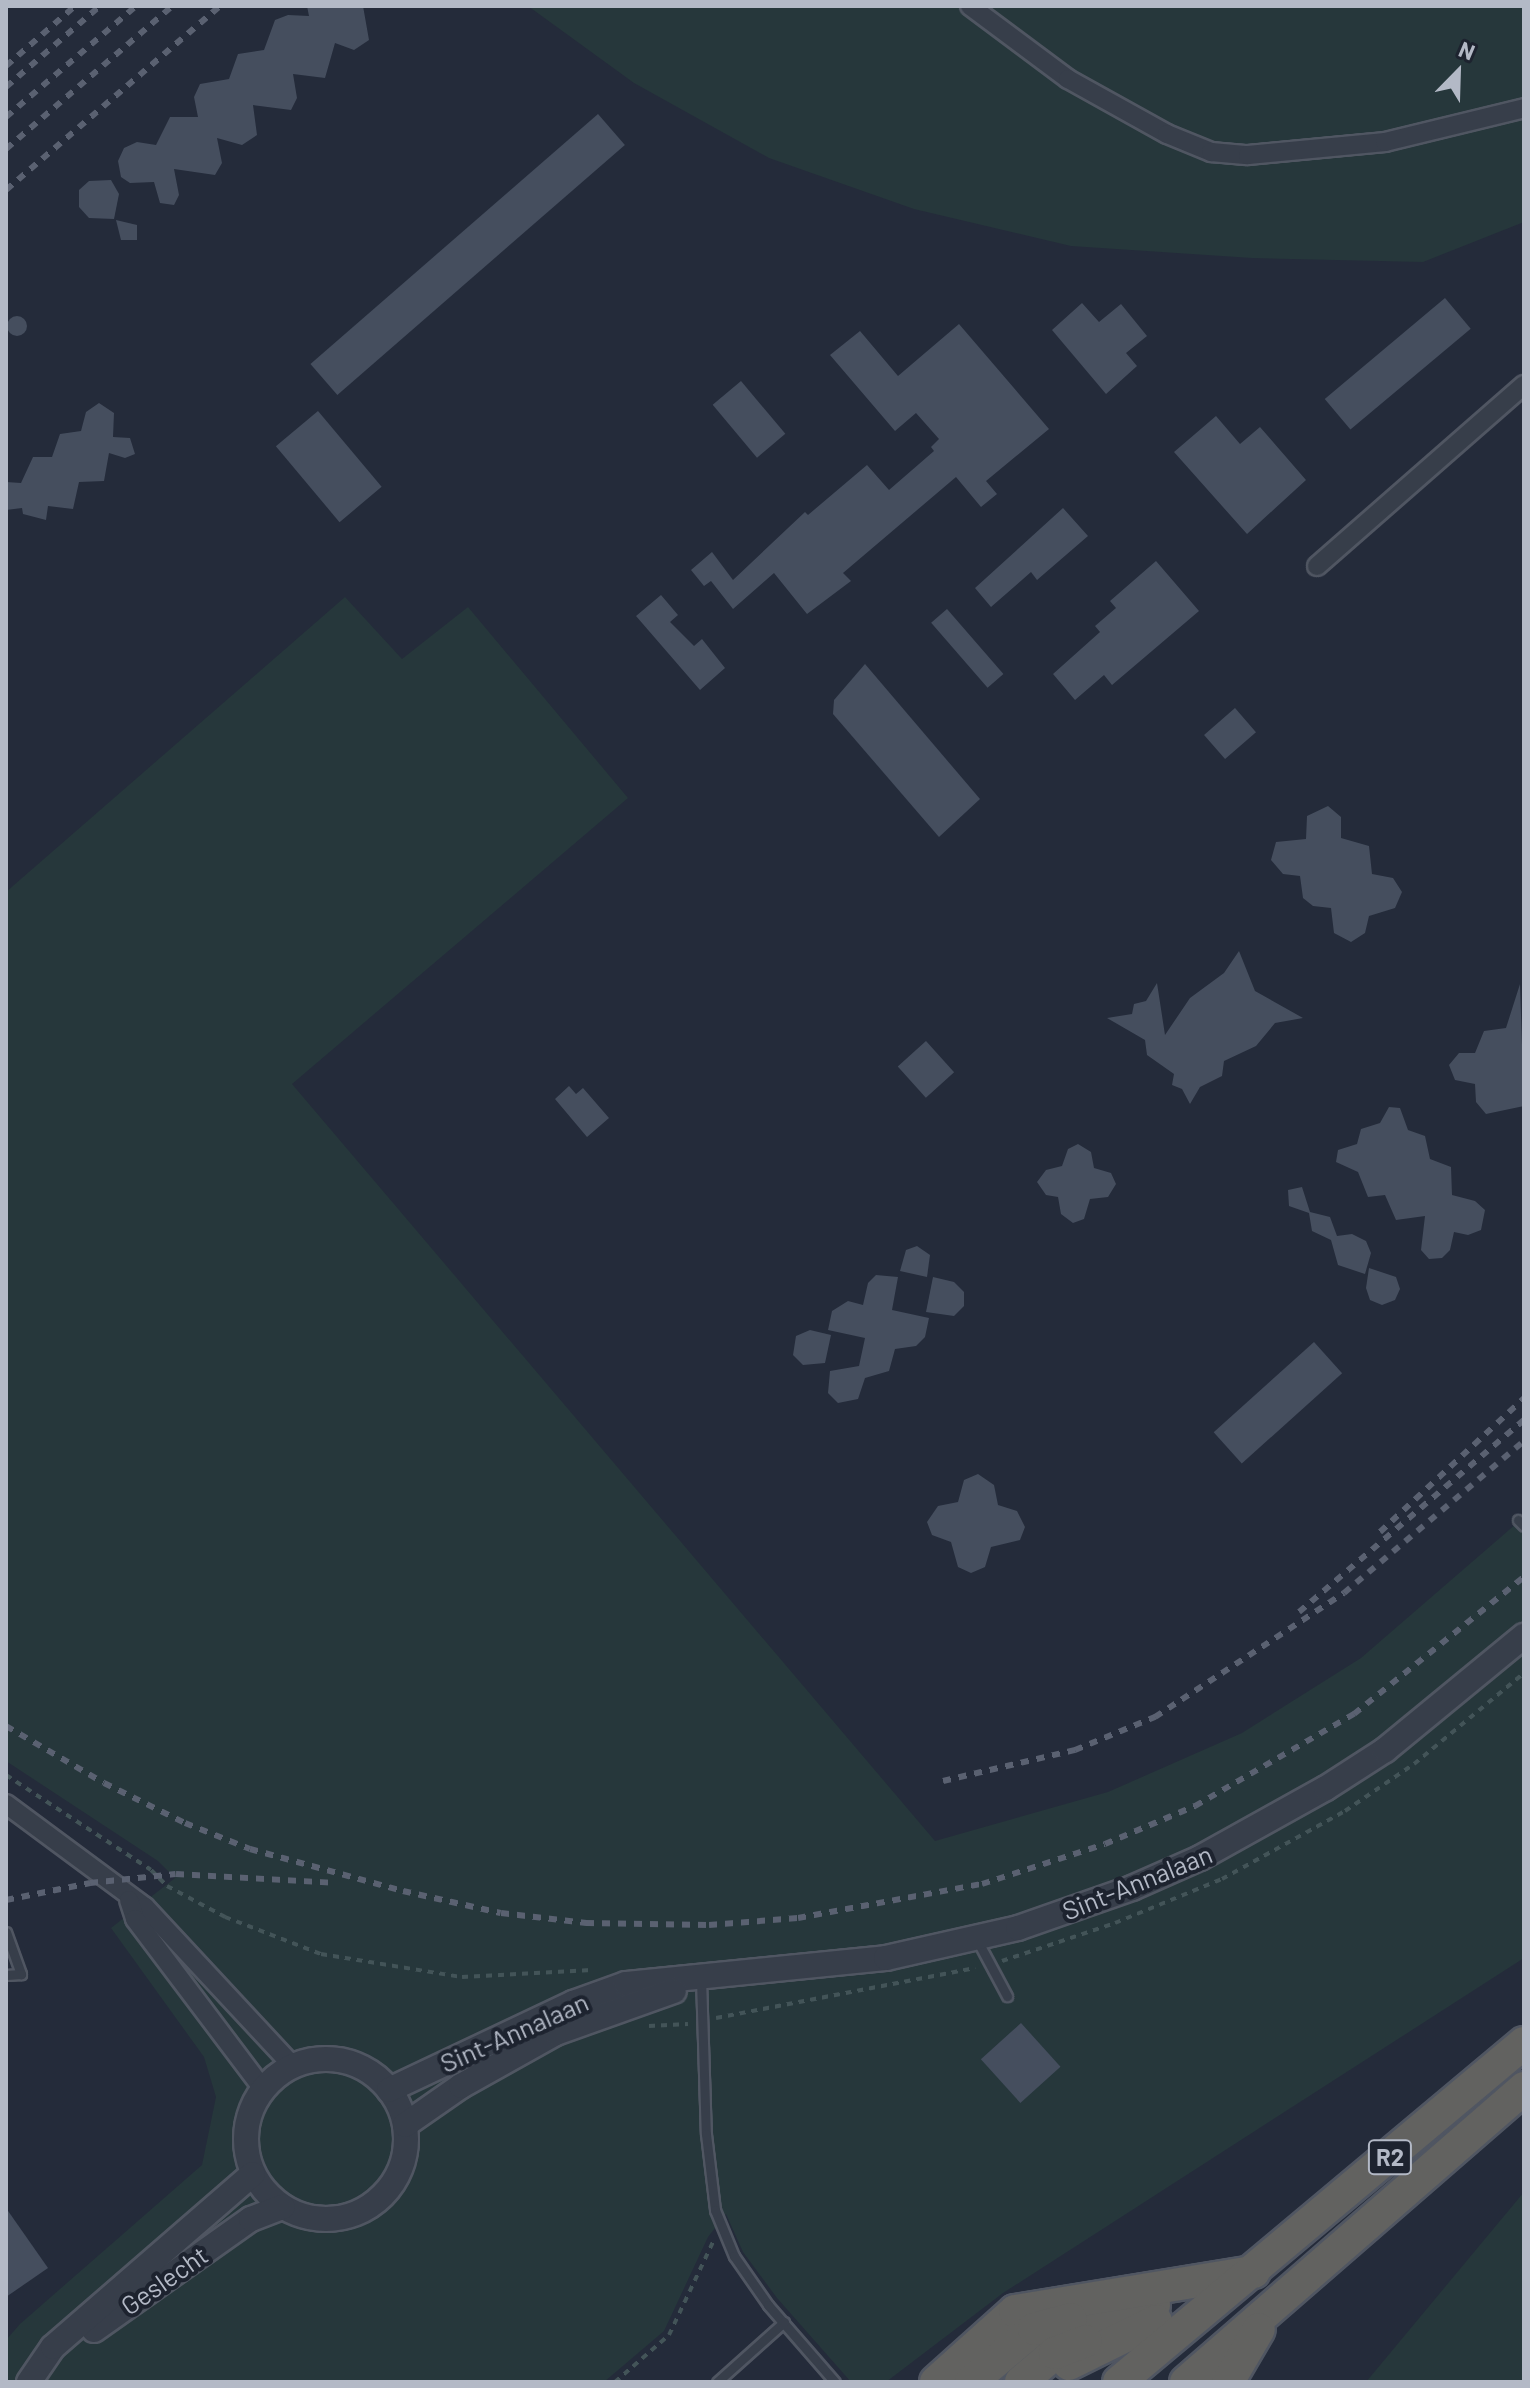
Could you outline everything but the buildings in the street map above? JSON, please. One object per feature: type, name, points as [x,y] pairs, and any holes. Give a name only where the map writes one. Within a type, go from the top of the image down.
[{"type":"highway","name":"R2","points":[[1119,2382],[1256,2272],[1524,2043]]},
{"type":"highway","name":"R2","points":[[1186,2382],[1277,2299],[1524,2088]]},
{"type":"highway","name":"R2","points":[[971,2382],[1034,2329],[1256,2272]]},
{"type":"highway","name":"R2","points":[[995,2382],[1045,2340],[1256,2272]]},
{"type":"highway","name":"R2","points":[[1021,2382],[1055,2353],[1256,2272]]},
{"type":"highway","name":"R2","points":[[1046,2382],[1066,2365],[1256,2272]]},
{"type":"highway","name":"R2","points":[[1070,2382],[1256,2272]]},
{"type":"highway","name":"R2","points":[[1095,2382],[1256,2272]]},
{"type":"highway","name":"R2","points":[[1139,2382],[1256,2272]]},
{"type":"highway","points":[[936,2382],[1015,2311],[1256,2272]]},
{"type":"highway","name":"R2","points":[[1171,2382],[1277,2299]]},
{"type":"highway","name":"R2","points":[[1198,2382],[1277,2299]]},
{"type":"highway","name":"R2","points":[[1208,2382],[1277,2299]]},
{"type":"highway","name":"R2","points":[[1219,2382],[1277,2299]]},
{"type":"highway","name":"R2","points":[[1228,2382],[1277,2299]]},
{"type":"highway","name":"R2","points":[[1235,2382],[1277,2299]]},
{"type":"highway","name":"R2","points":[[1242,2382],[1277,2299]]},
{"type":"highway","points":[[1250,2382],[1277,2299]]},
{"type":"street","points":[[970,6],[1068,79],[1167,134],[1211,152],[1248,155],[1385,142],[1524,108]]},
{"type":"street","points":[[1317,566],[1524,385]]},
{"type":"street","name":"Sint-Annalaan","points":[[389,2090],[573,2003],[626,1984],[676,1977],[694,1980],[886,1958],[976,1938],[1092,1904],[1270,1822],[1385,1750],[1524,1636]]},
{"type":"street","points":[[6,1804],[83,1858],[129,1900],[145,1907],[293,2066]]},
{"type":"street","points":[[129,1900],[135,1919],[263,2089]]},
{"type":"street","name":"Sint-Annalaan","points":[[405,2125],[461,2086],[556,2033],[631,2002],[680,1989],[694,1980]]},
{"type":"street","points":[[318,2060],[345,2061],[369,2072],[389,2090],[405,2125],[405,2152],[397,2177],[381,2198],[359,2213],[334,2219],[307,2218],[283,2207],[253,2174],[246,2130],[263,2089],[293,2066],[318,2060]]},
{"type":"street","name":"Geslecht","points":[[29,2382],[49,2358],[53,2347],[253,2174]]},
{"type":"street","name":"Geslecht","points":[[49,2358],[60,2358],[251,2219],[283,2207]]},
{"type":"lane","points":[[6,1932],[21,1974],[6,1975]]},
{"type":"lane","points":[[976,1938],[1007,1996]]},
{"type":"lane","points":[[694,1980],[715,2210],[734,2256],[835,2382]]},
{"type":"lane","points":[[717,2382],[784,2322]]},
{"type":"path","points":[[6,1775],[151,1870],[167,1886],[225,1917],[321,1954],[462,1977],[508,1978],[615,1968],[623,1973],[626,1984]]},
{"type":"path","points":[[615,2382],[669,2335],[723,2227]]},
{"type":"shaded area","points":[[528,6],[1524,6],[1524,222],[1423,262],[1252,258],[1071,246],[914,209],[769,158],[634,83]]},
{"type":"shaded area","points":[[345,597],[402,659],[468,607],[628,798],[292,1084],[935,1841],[1108,1792],[1242,1733],[1361,1658],[1524,1517],[1524,1958],[1003,2293],[886,2382],[851,2382],[777,2298],[743,2252],[726,2214],[708,2237],[664,2331],[604,2382],[6,2382],[6,2340],[20,2324],[202,2165],[216,2097],[204,2057],[111,1928],[175,1878],[158,1861],[6,1761],[6,892]]},
{"type":"shaded area","points":[[1524,2192],[1524,2382],[1366,2382]]},
{"type":"railway","points":[[6,66],[75,6]]},
{"type":"railway","points":[[6,87],[100,6]]},
{"type":"railway","points":[[6,117],[136,6]]},
{"type":"railway","points":[[6,149],[172,6]]},
{"type":"railway","points":[[6,190],[220,6]]},
{"type":"railway","points":[[1380,1532],[1524,1398]]},
{"type":"railway","points":[[1299,1612],[1524,1420]]},
{"type":"railway","points":[[943,1781],[1075,1750],[1155,1717],[1344,1593],[1524,1441]]},
{"type":"railway","points":[[6,1726],[104,1783],[185,1823],[250,1849],[403,1891],[501,1913],[586,1923],[709,1925],[798,1918],[982,1884],[1105,1844],[1195,1806],[1354,1714],[1524,1577]]},
{"type":"railway","points":[[6,1900],[90,1883],[176,1874],[335,1883]]}]
